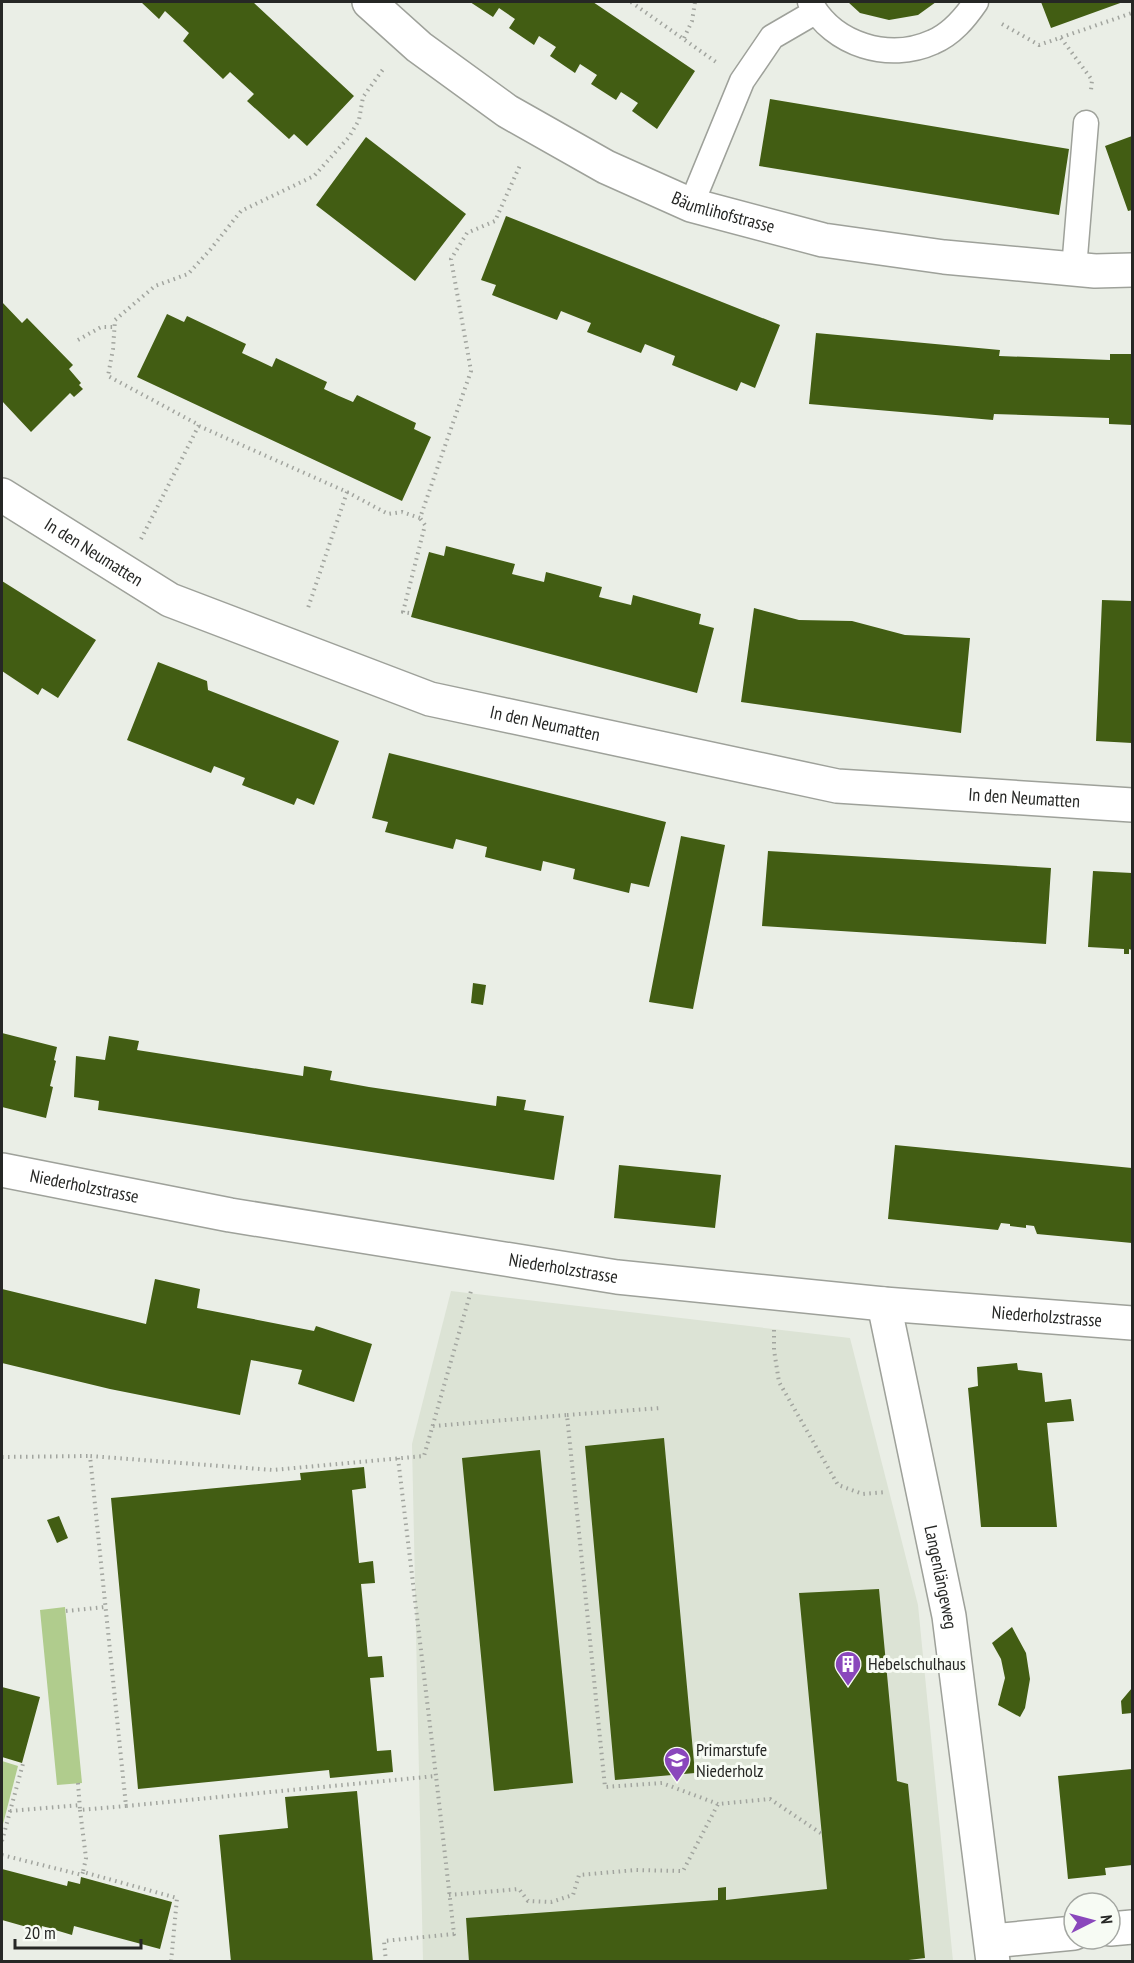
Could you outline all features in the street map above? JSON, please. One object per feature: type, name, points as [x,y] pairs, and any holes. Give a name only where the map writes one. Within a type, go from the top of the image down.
[{"type":"street","name":"Bäumlihofstrasse","points":[[369,2],[408,36],[507,111],[606,167],[691,205],[823,240],[944,257],[1095,271],[1132,270]]},
{"type":"street","name":"In den Neumatten","points":[[2,495],[170,600],[430,699],[837,786],[1132,806]]},
{"type":"street","name":"Niederholzstrasse","points":[[2,1170],[230,1215],[617,1277],[884,1304],[1132,1323]]},
{"type":"street","name":"Langenlängeweg","points":[[884,1304],[949,1616],[993,1951]]},
{"type":"street","points":[[993,1951],[1062,1936]]},
{"type":"lane","points":[[691,205],[742,81],[772,37],[813,7],[839,35],[869,48],[902,51],[934,42],[962,22],[974,4]]},
{"type":"lane","points":[[1074,269],[1086,123]]},
{"type":"path","points":[[631,2],[742,81]]},
{"type":"path","points":[[684,38],[692,21],[695,2]]},
{"type":"path","points":[[974,4],[1039,45],[1132,13]]},
{"type":"path","points":[[408,36],[363,97],[359,120],[350,137],[314,176],[242,211],[188,274],[155,286],[115,320],[108,376],[199,426],[347,492],[388,514],[402,512],[420,518],[425,525],[403,612],[409,613]]},
{"type":"path","points":[[1061,38],[1092,80],[1086,123]]},
{"type":"path","points":[[420,518],[471,371],[451,260],[467,233],[495,221],[537,128]]},
{"type":"path","points":[[78,339],[101,327],[115,327]]},
{"type":"path","points":[[124,572],[199,426]]},
{"type":"path","points":[[294,647],[347,492]]},
{"type":"path","points":[[2,1457],[90,1456],[273,1470],[424,1456],[482,1255]]},
{"type":"path","points":[[774,1293],[774,1350],[779,1382],[838,1485],[863,1494],[883,1492]]},
{"type":"path","points":[[433,1426],[661,1408]]},
{"type":"path","points":[[567,1415],[605,1787],[662,1783],[718,1804],[770,1799],[822,1834]]},
{"type":"path","points":[[90,1456],[126,1806]]},
{"type":"path","points":[[386,1962],[384,1941],[454,1934],[398,1458]]},
{"type":"path","points":[[66,1611],[105,1607]]},
{"type":"path","points":[[2,1841],[24,1760]]},
{"type":"path","points":[[80,1810],[436,1776]]},
{"type":"path","points":[[2,1854],[82,1875],[86,1858],[78,1784]]},
{"type":"path","points":[[449,1895],[519,1889],[528,1901],[551,1902],[573,1895],[579,1875],[636,1870],[683,1871],[718,1804]]},
{"type":"path","points":[[10,1811],[81,1805]]},
{"type":"path","points":[[83,1872],[177,1898],[171,1962]]},
{"type":"shaded area","name":"Primarstufe Niederholz","points":[[451,1291],[850,1338],[918,1605],[953,1961],[423,1962],[412,1444]]},
{"type":"green space","points":[[65,1607],[82,1783],[57,1785],[40,1610]]},
{"type":"green space","points":[[2,1761],[18,1766],[2,1828]]},
{"type":"building","points":[[141,2],[253,2],[354,96],[307,146],[294,134],[289,139],[247,101],[254,94],[230,72],[223,79],[183,41],[189,33],[165,11],[159,19]]},
{"type":"building","points":[[470,2],[593,2],[695,71],[657,129],[632,111],[638,103],[621,92],[616,100],[591,84],[597,75],[580,64],[575,73],[550,56],[556,47],[539,36],[534,45],[509,28],[515,19],[499,8],[493,17]]},
{"type":"building","points":[[848,2],[936,2],[918,15],[889,20],[860,13]]},
{"type":"building","points":[[1041,2],[1123,2],[1051,28]]},
{"type":"building","points":[[770,99],[1069,149],[1059,215],[759,166]]},
{"type":"building","points":[[1132,136],[1132,210],[1128,211],[1105,146]]},
{"type":"building","points":[[366,137],[466,214],[415,281],[316,205]]},
{"type":"building","points":[[506,216],[780,325],[755,388],[741,382],[737,391],[672,365],[675,356],[645,344],[641,353],[587,332],[591,323],[561,311],[557,320],[492,295],[496,285],[481,280]]},
{"type":"building","points":[[2,302],[22,323],[27,318],[73,365],[69,369],[81,383],[79,385],[83,389],[74,397],[70,393],[31,432],[2,401]]},
{"type":"building","points":[[167,314],[184,322],[187,316],[246,344],[242,353],[272,367],[276,358],[327,382],[324,389],[339,396],[353,402],[357,395],[416,423],[414,429],[431,437],[402,501],[137,377]]},
{"type":"building","points":[[816,333],[1000,350],[999,356],[1110,360],[1110,354],[1132,354],[1132,425],[1109,424],[1109,418],[994,414],[993,420],[809,404]]},
{"type":"building","points":[[446,546],[515,564],[512,574],[544,582],[546,572],[602,587],[599,597],[631,605],[633,595],[701,614],[699,624],[714,628],[697,693],[411,617],[429,552],[444,556]]},
{"type":"building","points":[[2,581],[96,640],[58,698],[42,688],[38,695],[2,671]]},
{"type":"building","points":[[1102,600],[1132,601],[1132,743],[1096,741]]},
{"type":"building","points":[[754,608],[799,620],[852,621],[905,635],[970,638],[961,733],[741,702]]},
{"type":"building","points":[[158,662],[207,681],[208,690],[339,741],[314,805],[297,798],[294,805],[242,785],[245,778],[214,766],[211,773],[127,740]]},
{"type":"building","points":[[389,753],[666,822],[649,887],[631,883],[629,893],[573,879],[575,869],[543,861],[541,871],[485,857],[487,847],[456,839],[453,849],[385,832],[388,822],[372,818]]},
{"type":"building","points":[[681,836],[725,845],[693,1009],[649,1002]]},
{"type":"building","points":[[768,851],[1051,868],[1046,944],[762,926]]},
{"type":"building","points":[[1093,871],[1132,873],[1132,950],[1129,949],[1129,954],[1124,954],[1124,949],[1088,947]]},
{"type":"building","points":[[473,983],[486,985],[483,1005],[471,1003]]},
{"type":"building","points":[[2,1033],[57,1047],[50,1086],[53,1087],[46,1118],[2,1107]]},
{"type":"building","points":[[109,1036],[139,1041],[137,1050],[303,1076],[304,1066],[332,1071],[330,1080],[369,1087],[496,1106],[497,1096],[526,1100],[524,1110],[564,1116],[554,1180],[98,1110],[99,1101],[74,1097],[76,1056],[105,1060]]},
{"type":"building","points":[[895,1145],[1132,1168],[1132,1243],[1037,1234],[1034,1226],[1026,1225],[1026,1228],[1001,1223],[998,1230],[888,1219]]},
{"type":"building","points":[[619,1165],[721,1175],[715,1228],[614,1218]]},
{"type":"building","points":[[155,1279],[200,1289],[197,1308],[314,1331],[316,1326],[372,1344],[354,1402],[298,1384],[302,1370],[251,1360],[240,1415],[110,1389],[2,1363],[2,1289],[146,1324]]},
{"type":"building","points":[[1017,1363],[1018,1370],[1042,1373],[1045,1402],[1071,1399],[1074,1421],[1047,1423],[1057,1527],[981,1527],[968,1388],[978,1386],[977,1367]]},
{"type":"building","points":[[664,1438],[695,1773],[615,1780],[585,1446]]},
{"type":"building","points":[[540,1450],[573,1783],[494,1791],[462,1458]]},
{"type":"building","points":[[364,1467],[366,1488],[352,1490],[359,1563],[373,1561],[375,1583],[361,1584],[368,1657],[382,1656],[384,1677],[370,1678],[377,1751],[391,1750],[393,1772],[330,1778],[329,1770],[138,1789],[111,1498],[301,1480],[300,1473]]},
{"type":"building","points":[[59,1516],[68,1538],[57,1543],[47,1520]]},
{"type":"building","name":"Hebelschulhaus","points":[[879,1589],[897,1781],[908,1784],[925,1958],[892,1962],[469,1962],[466,1918],[718,1900],[718,1888],[726,1887],[726,1900],[827,1889],[799,1593]]},
{"type":"building","points":[[1012,1627],[1026,1653],[1030,1679],[1025,1708],[1020,1717],[998,1705],[1005,1678],[1001,1659],[992,1643]]},
{"type":"building","points":[[2,1687],[40,1697],[22,1763],[2,1757]]},
{"type":"building","points":[[1132,1688],[1132,1713],[1122,1714],[1121,1701]]},
{"type":"building","points":[[1132,1769],[1132,1865],[1105,1868],[1106,1875],[1068,1879],[1058,1776]]},
{"type":"building","points":[[357,1791],[373,1962],[231,1962],[219,1835],[288,1828],[285,1797]]},
{"type":"building","points":[[2,1869],[67,1886],[68,1881],[80,1884],[81,1877],[172,1902],[160,1949],[74,1926],[72,1935],[42,1926],[41,1931],[2,1920]]},
{"type":"place","name":"Hebelschulhaus","points":[[848,1687]]},
{"type":"place","name":"Primarstufe Niederholz","points":[[677,1783]]}]
